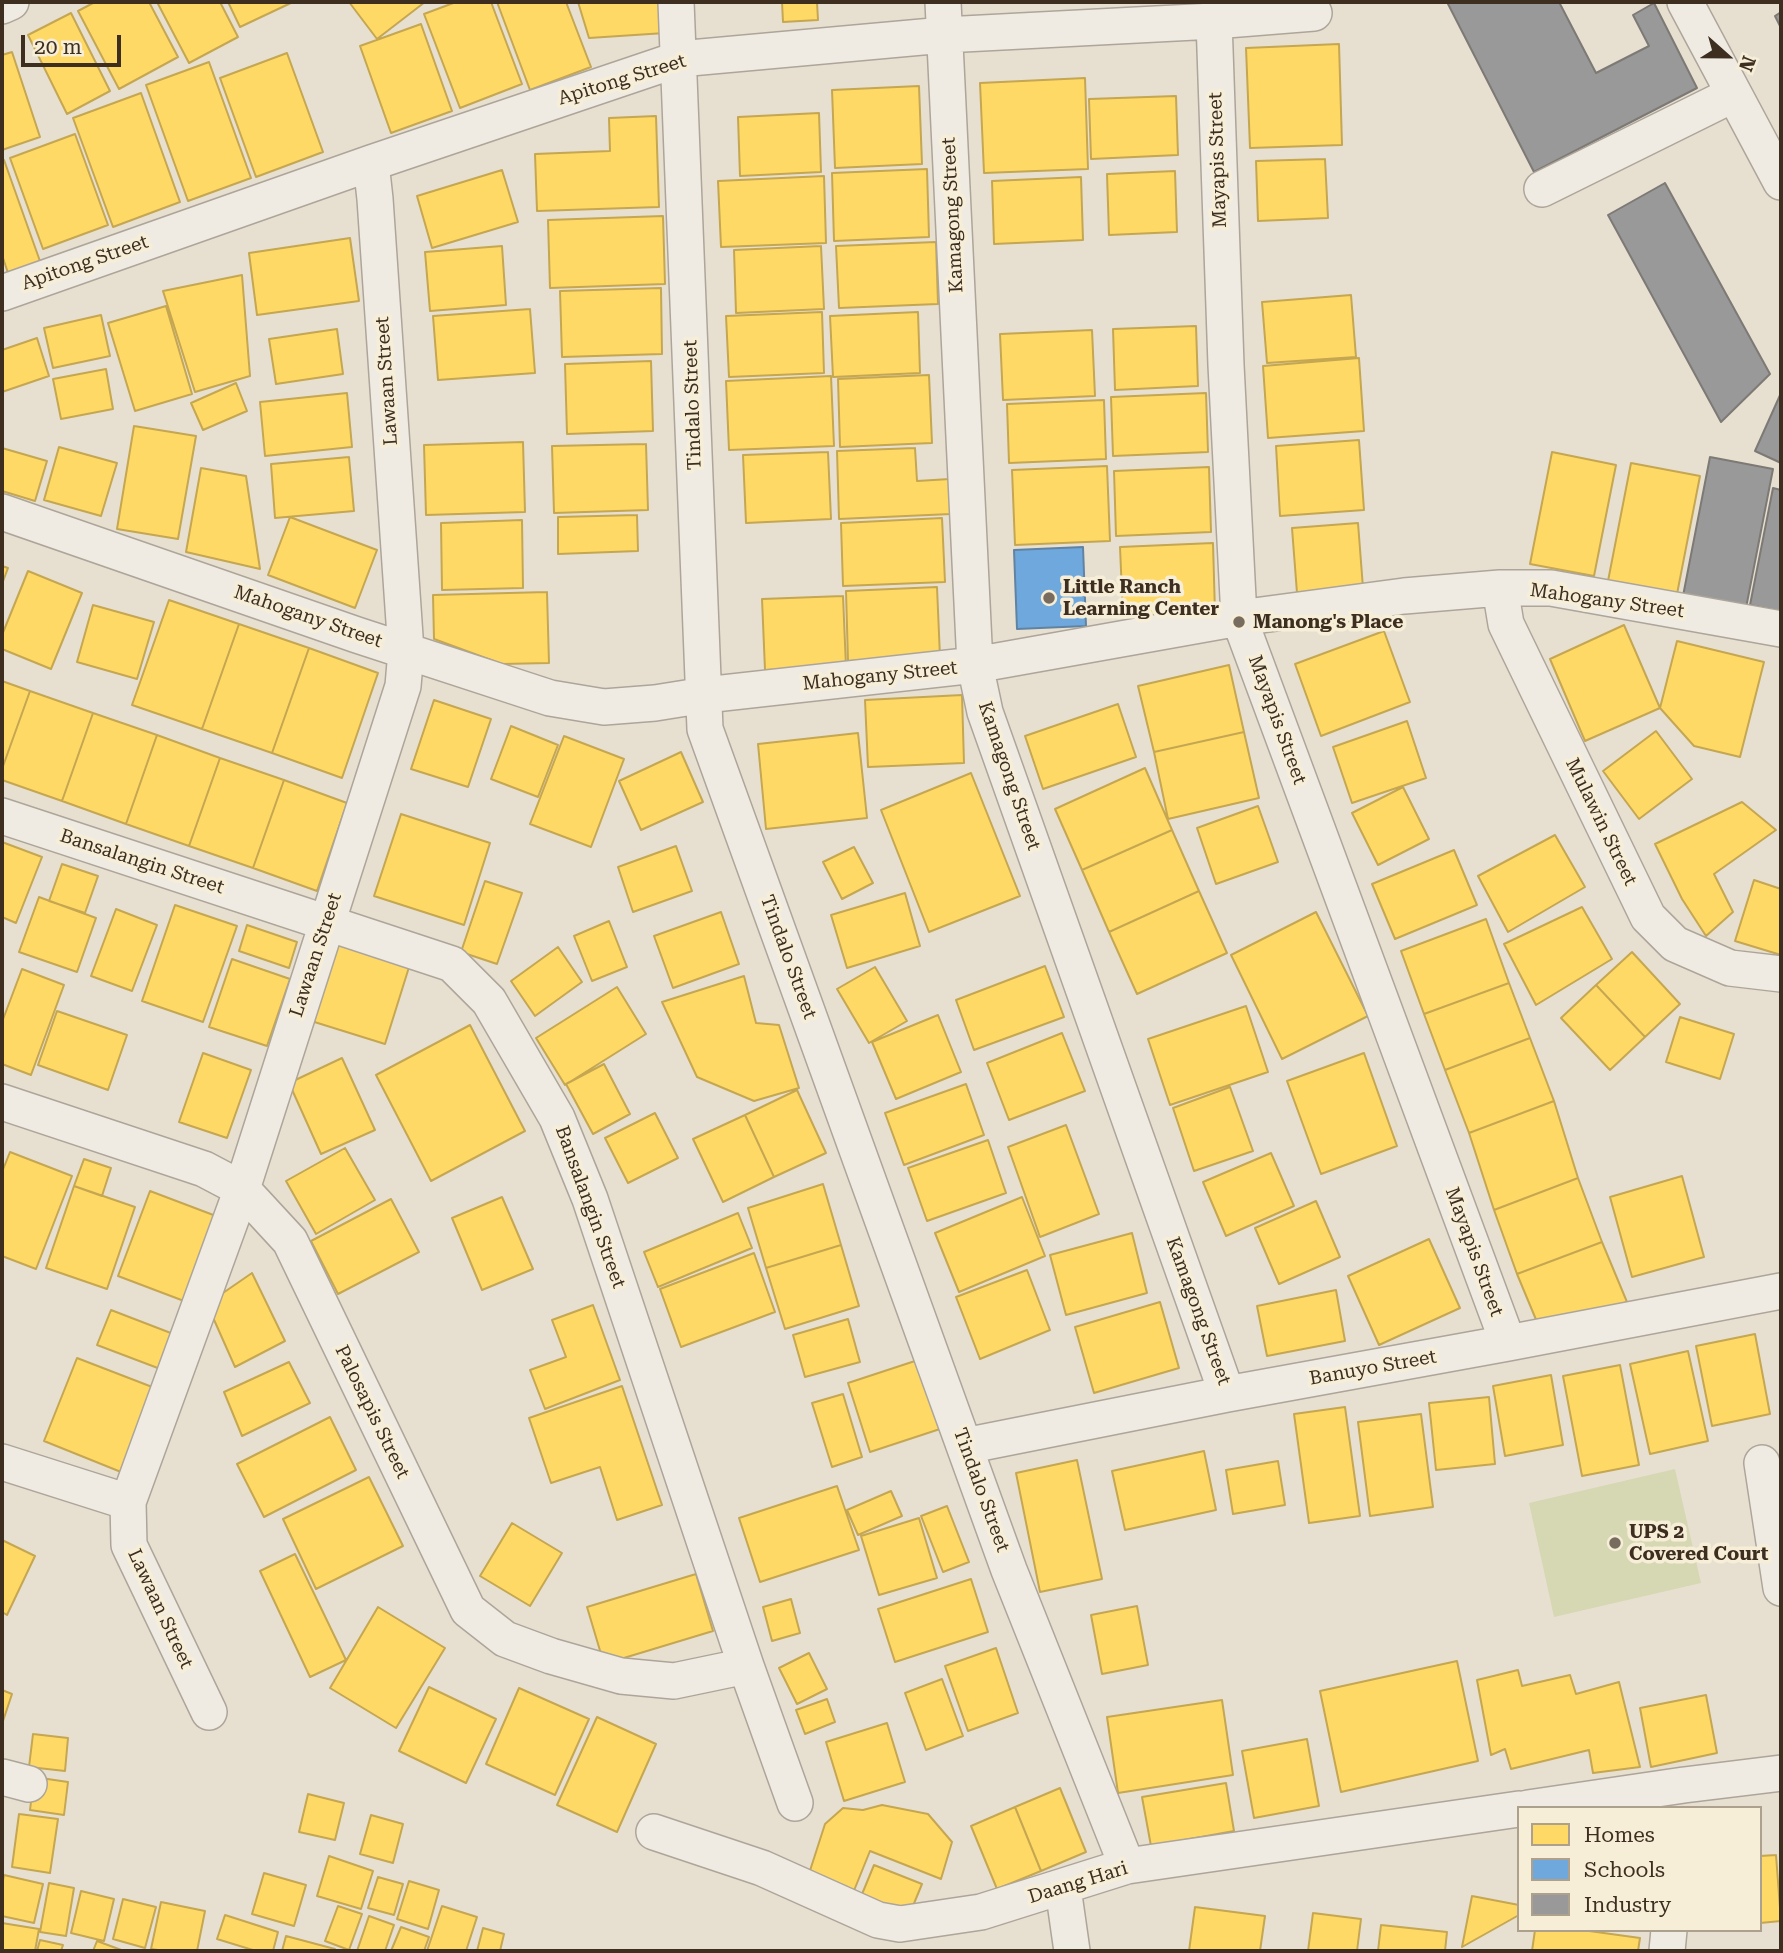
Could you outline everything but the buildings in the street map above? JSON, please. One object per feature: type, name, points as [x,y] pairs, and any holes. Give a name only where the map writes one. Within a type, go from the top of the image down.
[{"type":"street","points":[[2,6],[11,2]]},
{"type":"street","name":"Tindalo Street","points":[[676,2],[705,729],[1009,1570],[1127,1866]]},
{"type":"street","points":[[1685,2],[1781,182]]},
{"type":"street","name":"Apitong Street","points":[[2,293],[371,163],[679,59],[944,19],[1214,21],[1314,13]]},
{"type":"street","name":"Kamagong Street","points":[[944,19],[975,665],[985,712],[1227,1394]]},
{"type":"street","name":"Mayapis Street","points":[[1214,21],[1226,365],[1239,618],[1508,1343]]},
{"type":"street","points":[[1542,189],[1734,94]]},
{"type":"street","name":"Lawaan Street","points":[[209,1712],[129,1545],[128,1502],[242,1189],[403,686],[406,651],[371,163]]},
{"type":"street","name":"Mahogany Street","points":[[2,512],[550,698],[604,707],[975,665],[1239,618],[1404,596],[1500,588],[1551,588],[1781,629]]},
{"type":"street","name":"Mulawin Street","points":[[1500,588],[1506,624],[1648,917],[1675,944],[1730,968],[1781,974]]},
{"type":"street","name":"Bansalangin Street","points":[[2,816],[452,964],[489,1001],[557,1118],[590,1199],[746,1666],[795,1803]]},
{"type":"street","name":"Palosapis Street","points":[[2,1102],[204,1168],[242,1189],[290,1241],[468,1611],[505,1639],[551,1656],[621,1676],[674,1681],[746,1666]]},
{"type":"street","name":"Banuyo Street","points":[[965,1446],[1227,1394],[1781,1291]]},
{"type":"street","points":[[2,1462],[128,1502]]},
{"type":"street","points":[[1762,1463],[1781,1588]]},
{"type":"street","points":[[1554,1806],[1683,1796],[1781,1773]]},
{"type":"street","name":"Daang Hari","points":[[654,1832],[762,1867],[878,1920],[900,1924],[981,1912],[1127,1866],[1517,1809]]},
{"type":"street","points":[[1063,1888],[1072,1951]]},
{"type":"street","points":[[1667,1951],[1669,1932]]},
{"type":"green space","name":"UPS 2 Covered Court","points":[[1675,1469],[1701,1583],[1554,1617],[1529,1503]]},
{"type":"place","name":"Little Ranch Learning Center","points":[[1049,598]]},
{"type":"place","name":"Manong's Place","points":[[1239,622]]},
{"type":"place","name":"UPS 2 Covered Court","points":[[1615,1543]]}]
